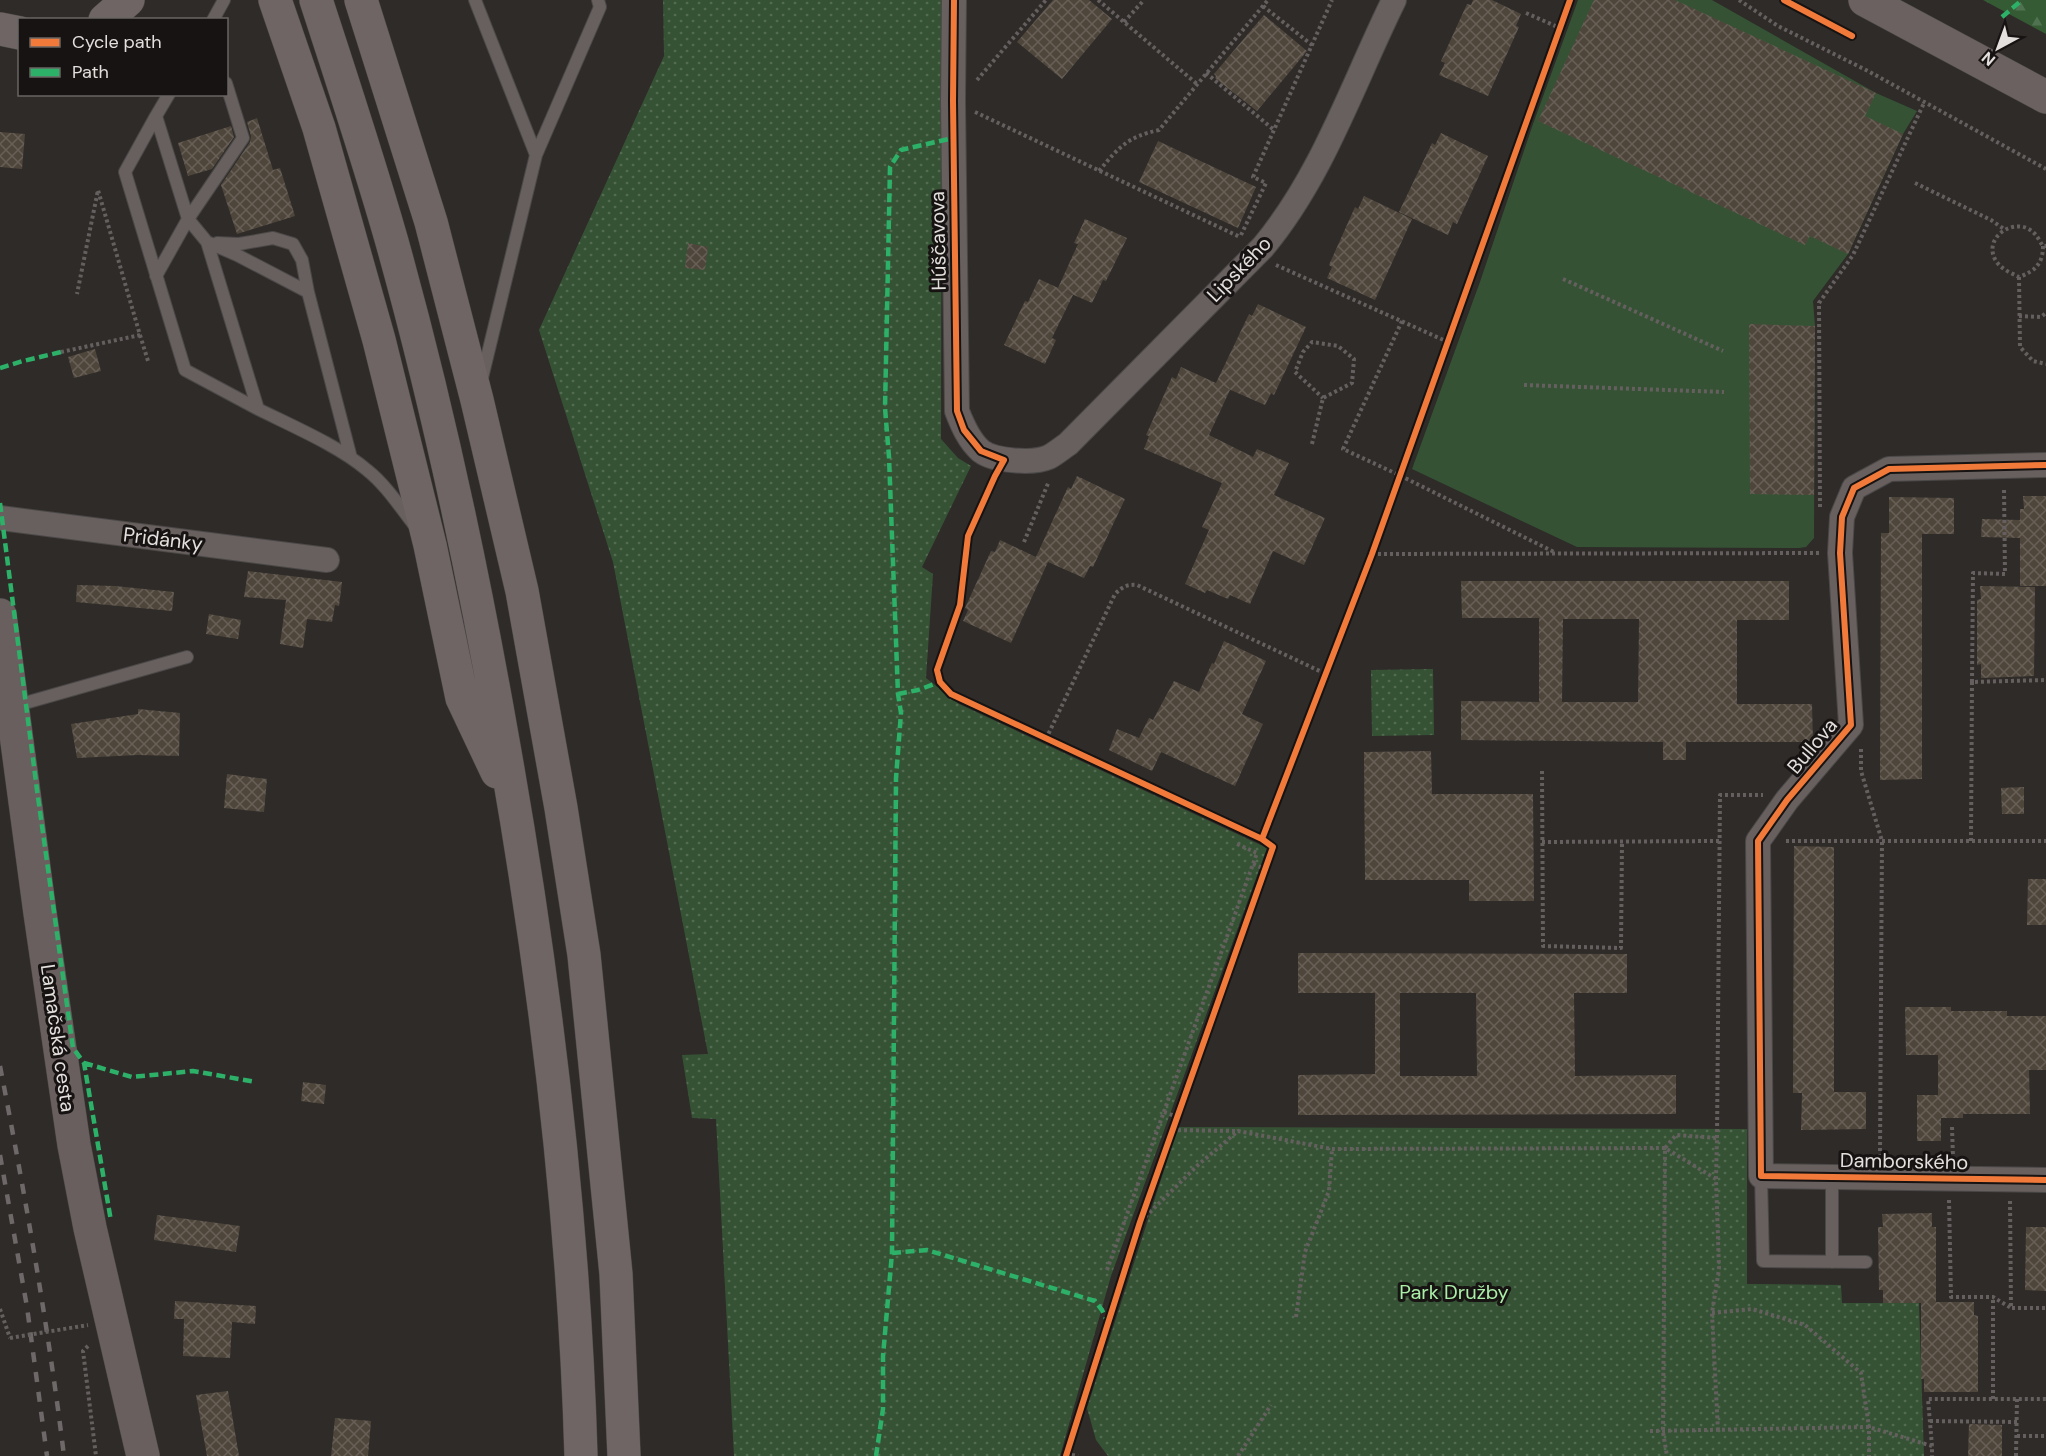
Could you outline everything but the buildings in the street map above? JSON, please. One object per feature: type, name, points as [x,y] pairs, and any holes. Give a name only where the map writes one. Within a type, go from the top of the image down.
[{"type":"highway","points":[[107,18],[128,0]]},
{"type":"highway","points":[[275,0],[319,128],[373,317],[430,545],[462,698],[517,815]]},
{"type":"highway","points":[[316,0],[392,242],[435,407],[478,604],[517,815],[557,1108],[572,1275],[581,1456]]},
{"type":"highway","points":[[362,0],[431,222],[477,400],[522,591],[561,808],[584,955],[616,1274],[624,1456]]},
{"type":"highway","points":[[0,29],[18,33]]},
{"type":"highway","points":[[0,53],[18,51]]},
{"type":"main road","name":"Lamačská cesta","points":[[0,615],[74,1145],[90,1228],[143,1456]]},
{"type":"street","name":"Húščavova","points":[[954,0],[957,411],[964,430],[981,451],[1004,460]]},
{"type":"street","name":"Lipského","points":[[1004,460],[1048,457],[1068,444],[1252,246],[1279,227],[1308,183],[1394,0]]},
{"type":"street","points":[[1865,0],[2046,97]]},
{"type":"street","name":"Bullova","points":[[1758,842],[1786,801],[1851,725],[1826,552],[1854,488],[1889,469],[2046,465]]},
{"type":"street","name":"Pridánky","points":[[0,518],[327,560]]},
{"type":"street","points":[[1758,842],[1761,1176]]},
{"type":"street","name":"Damborského","points":[[1761,1176],[2046,1179]]},
{"type":"lane","points":[[214,18],[224,0]]},
{"type":"lane","points":[[476,0],[536,155]]},
{"type":"lane","points":[[477,400],[536,155],[600,7],[598,0]]},
{"type":"lane","points":[[156,276],[188,219],[243,138],[228,89]]},
{"type":"lane","points":[[168,96],[124,172],[185,370],[351,458],[382,485],[430,545]]},
{"type":"lane","points":[[156,116],[188,219],[207,242],[258,409]]},
{"type":"lane","points":[[207,242],[239,244],[273,238],[293,244],[302,260],[308,292],[351,458]]},
{"type":"lane","points":[[207,242],[308,292]]},
{"type":"lane","points":[[11,702],[25,703],[187,657]]},
{"type":"lane","points":[[1761,1176],[1763,1261],[1866,1262]]},
{"type":"lane","points":[[1832,1177],[1832,1262]]},
{"type":"path","points":[[976,80],[1046,0]]},
{"type":"path","points":[[1098,0],[1197,84]]},
{"type":"path","points":[[1124,22],[1144,0]]},
{"type":"path","points":[[1099,171],[1120,146],[1140,134],[1159,130],[1268,0]]},
{"type":"path","points":[[1252,246],[1266,183],[1252,177],[1332,0]]},
{"type":"path","points":[[1262,839],[1372,554],[1570,0]]},
{"type":"path","points":[[1739,0],[1778,26],[1868,71],[2046,169]]},
{"type":"path","points":[[1263,6],[1312,45]]},
{"type":"path","points":[[1526,13],[1560,28]]},
{"type":"path","points":[[1206,73],[1274,130]]},
{"type":"path","points":[[1820,509],[1819,303],[1853,255],[1924,103]]},
{"type":"path","points":[[967,109],[1448,342]]},
{"type":"path","points":[[1915,183],[1991,220],[2004,229]]},
{"type":"path","points":[[77,294],[98,190],[148,361]]},
{"type":"path","points":[[2017,225],[2034,232],[2044,246],[2043,256],[2038,266],[2019,277],[1996,262],[1992,252],[1994,239],[2004,229],[2017,225]]},
{"type":"path","points":[[2019,277],[2020,347],[2032,361],[2046,364]]},
{"type":"path","points":[[1563,279],[1723,351]]},
{"type":"path","points":[[2019,316],[2041,317],[2046,313]]},
{"type":"path","points":[[1402,321],[1343,449],[1556,554]]},
{"type":"path","points":[[62,352],[140,335]]},
{"type":"path","points":[[1312,444],[1323,398],[1352,383],[1354,359],[1338,346],[1312,342],[1303,352],[1295,372],[1323,398]]},
{"type":"path","points":[[1524,385],[1724,392]]},
{"type":"path","points":[[1004,460],[968,536],[960,605],[937,670],[940,682],[951,694],[1262,839],[1272,847],[1140,1222],[1066,1455],[1078,1456]]},
{"type":"path","points":[[1024,542],[1049,479]]},
{"type":"path","points":[[1971,841],[1973,573],[2005,574],[2004,479]]},
{"type":"path","points":[[1372,554],[1826,552]]},
{"type":"path","points":[[1046,739],[1115,594],[1122,587],[1129,585],[1137,585],[1326,674]]},
{"type":"path","points":[[1972,682],[2046,680]]},
{"type":"path","points":[[1861,748],[1861,771],[1882,841],[1880,1162]]},
{"type":"path","points":[[1542,771],[1543,946],[1621,948],[1622,842]]},
{"type":"path","points":[[1542,842],[1719,841]]},
{"type":"path","points":[[1758,842],[2046,842]]},
{"type":"path","points":[[1107,1270],[1257,853],[1236,844]]},
{"type":"path","points":[[1253,864],[1265,869]]},
{"type":"path","points":[[1164,1112],[1177,1117]]},
{"type":"path","points":[[1953,1127],[1953,1164]]},
{"type":"path","points":[[1172,1130],[1238,1131],[1332,1149],[1665,1148],[1716,1179]]},
{"type":"path","points":[[1140,1222],[1198,1165],[1238,1131]]},
{"type":"path","points":[[1667,1456],[1663,1432],[1665,1148],[1676,1135],[1717,1138],[1719,1269],[1712,1313],[1718,1431]]},
{"type":"path","points":[[1296,1317],[1305,1252],[1329,1191],[1332,1149]]},
{"type":"path","points":[[1949,1197],[1951,1297],[1993,1298],[2012,1308],[2046,1308]]},
{"type":"path","points":[[2010,1197],[2012,1308]]},
{"type":"path","points":[[1993,1298],[1993,1399]]},
{"type":"path","points":[[0,1309],[10,1338],[88,1325]]},
{"type":"path","points":[[1712,1313],[1752,1309],[1805,1325],[1861,1373],[1869,1427],[1869,1456]]},
{"type":"path","points":[[89,1339],[90,1345],[83,1351],[96,1456]]},
{"type":"path","points":[[1932,1456],[1928,1399],[2046,1399]]},
{"type":"path","points":[[2016,1456],[2018,1399]]},
{"type":"path","points":[[1238,1456],[1271,1405]]},
{"type":"path","points":[[1930,1421],[2017,1422]]},
{"type":"path","points":[[1650,1431],[1869,1427],[1932,1446]]},
{"type":"path","points":[[2017,1436],[2046,1436]]},
{"type":"green space","points":[[663,0],[942,0],[941,439],[958,458],[971,466],[922,567],[933,574],[926,678],[959,704],[1267,848],[1111,1276],[1060,1456],[734,1456],[716,1119],[692,1118],[682,1055],[708,1054],[613,562],[539,330],[664,56]]},
{"type":"green space","points":[[1578,0],[1712,0],[1876,93],[1917,111],[1903,134],[1848,254],[1813,301],[1815,326],[1814,538],[1806,547],[1577,547],[1412,469]]},
{"type":"green space","points":[[1983,0],[2046,0],[2046,34]]},
{"type":"green space","points":[[1433,669],[1434,735],[1372,736],[1371,670]]},
{"type":"green space","name":"Park Družby","points":[[1178,1127],[1747,1129],[1747,1284],[1841,1285],[1842,1303],[1919,1303],[1924,1456],[1108,1456],[1096,1440],[1087,1408]]},
{"type":"railway","points":[[0,1066],[35,1260],[64,1456]]},
{"type":"railway","points":[[0,1155],[27,1307],[47,1456]]},
{"type":"marked path","points":[[2002,17],[2022,0]]},
{"type":"marked path","points":[[876,1456],[883,1409],[883,1356],[892,1253],[896,778],[901,713],[898,694],[885,408],[890,167],[901,150],[953,138]]},
{"type":"marked path","points":[[0,368],[61,352]]},
{"type":"marked path","points":[[0,503],[73,1048],[84,1063],[111,1221]]},
{"type":"marked path","points":[[898,694],[940,682]]},
{"type":"marked path","points":[[84,1063],[132,1077],[193,1071],[256,1082]]},
{"type":"marked path","points":[[892,1253],[927,1250],[1095,1301],[1108,1323]]},
{"type":"cycle path","points":[[954,0],[957,411],[964,430],[981,451],[1004,460],[968,536],[960,605],[937,670],[940,682],[951,694],[1262,839],[1273,847],[1140,1222],[1066,1456]]},
{"type":"cycle path","points":[[1262,839],[1372,554],[1570,0]]},
{"type":"cycle path","points":[[1784,0],[1852,36]]},
{"type":"cycle path","points":[[2046,465],[1889,469],[1854,488],[1842,517],[1840,553],[1851,725],[1787,800],[1758,841],[1761,1176],[2046,1180]]}]
